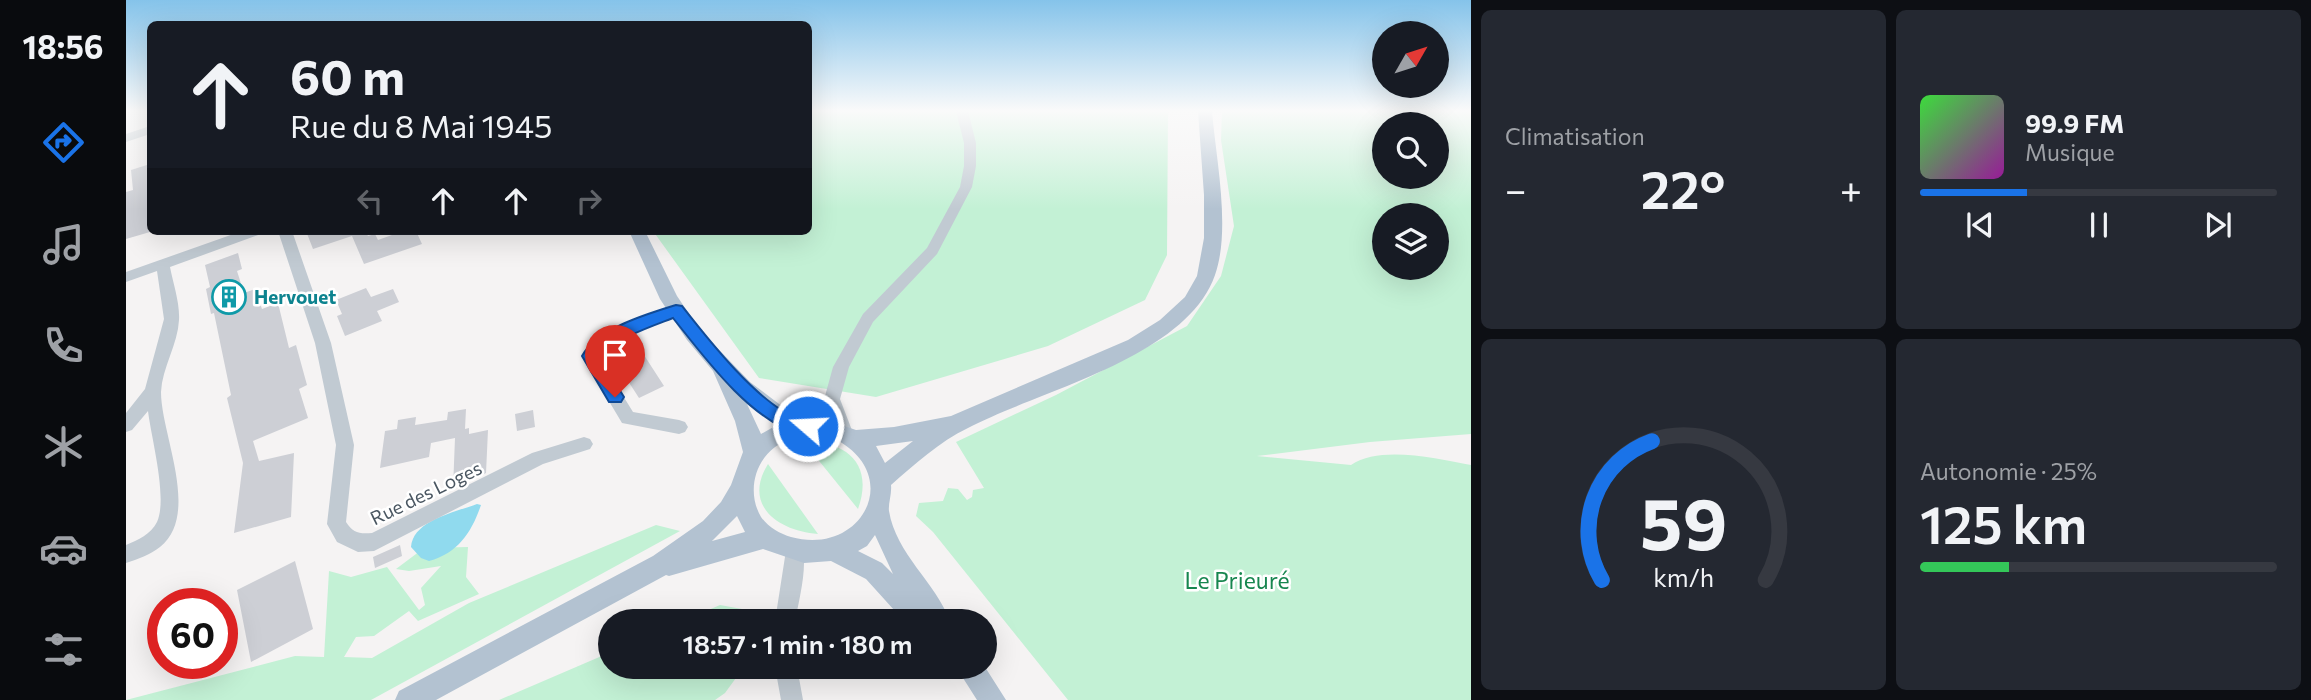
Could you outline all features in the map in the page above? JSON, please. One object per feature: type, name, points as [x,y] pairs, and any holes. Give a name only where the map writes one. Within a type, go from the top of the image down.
[{"type":"main road","points":[[882,479],[908,456],[959,422],[1143,341],[1174,321],[1193,300],[1205,279],[1212,240],[1207,144]]},
{"type":"main road","points":[[639,235],[676,310],[717,362],[766,407],[803,426]]},
{"type":"main road","points":[[717,362],[739,406],[754,452]]},
{"type":"main road","points":[[408,700],[652,571],[713,527],[734,505],[741,489],[744,470],[754,452],[773,436],[803,426],[827,427],[850,436],[894,436],[959,422]]},
{"type":"main road","points":[[741,489],[751,520],[766,537],[793,550],[832,550],[855,540],[873,523],[883,495],[882,479],[875,461],[850,436]]},
{"type":"main road","points":[[878,512],[895,556],[929,609]]},
{"type":"main road","points":[[652,571],[766,537]]},
{"type":"main road","points":[[832,550],[874,571],[910,609]]},
{"type":"street","points":[[803,426],[832,399],[841,368],[868,318],[932,251],[965,187],[970,166],[970,144]]},
{"type":"street","points":[[126,277],[245,235]]},
{"type":"street","name":"Rue des Loges","points":[[286,235],[323,342],[341,424],[345,445],[336,524],[344,536],[358,543],[374,542],[538,458],[584,444]]},
{"type":"street","points":[[126,554],[143,549],[164,529],[171,506],[153,392],[172,319],[163,265]]},
{"type":"street","points":[[676,310],[625,331],[603,343],[590,356],[628,418],[679,428]]},
{"type":"street","points":[[126,425],[153,392]]},
{"type":"street","points":[[832,399],[850,436]]},
{"type":"street","points":[[787,609],[792,585],[793,550]]},
{"type":"street","points":[[788,679],[792,700]]},
{"type":"green space","points":[[812,144],[1168,144],[1167,255],[1145,300],[1048,346],[876,397],[759,378],[656,235],[812,235]]},
{"type":"green space","name":"Le Prieuré","points":[[1222,144],[1372,144],[1372,189],[1449,189],[1449,144],[1471,144],[1471,434],[1370,442],[1257,456],[1351,465],[1378,456],[1410,455],[1471,465],[1471,700],[1068,700],[997,609],[933,532],[916,516],[919,503],[943,501],[948,488],[958,489],[967,500],[972,497],[973,490],[984,488],[956,442],[1056,395],[1187,326],[1221,276],[1234,226]]},
{"type":"green space","points":[[803,441],[832,445],[853,458],[862,479],[858,509]]},
{"type":"green space","points":[[768,464],[818,534],[790,528],[769,514],[762,504],[759,492]]},
{"type":"green space","points":[[656,525],[680,531],[371,700],[126,700],[207,679],[238,679],[238,671],[295,656],[324,657],[329,571],[351,577],[387,567],[419,610],[425,605],[421,588],[441,566],[409,571],[396,569],[424,548],[468,547],[466,577],[479,594],[418,621],[409,611],[374,636],[356,637],[344,657],[372,658],[469,603]]},
{"type":"green space","points":[[720,605],[742,609],[711,609]]},
{"type":"green space","points":[[598,658],[598,679],[735,679],[725,693],[715,700],[499,700]]},
{"type":"water","points":[[477,504],[481,505],[469,532],[449,553],[429,561],[421,558],[411,547],[419,530],[427,524]]},
{"type":"building","points":[[147,165],[147,233],[126,239],[126,192],[133,190],[131,170]]},
{"type":"building","points":[[308,235],[376,235],[378,240],[392,235],[418,235],[422,244],[364,264],[352,236],[313,249]]},
{"type":"building","points":[[238,253],[242,269],[237,271],[244,293],[255,289],[262,309],[278,303],[289,348],[296,345],[307,385],[299,389],[308,418],[253,441],[259,461],[294,453],[291,517],[234,533],[243,463],[227,398],[231,395],[214,313],[211,314],[206,289],[210,287],[205,265]]},
{"type":"building","points":[[366,288],[371,297],[393,289],[399,302],[377,311],[382,321],[345,336],[337,316],[342,314],[336,300]]},
{"type":"building","points":[[633,338],[664,386],[639,398],[610,353]]},
{"type":"building","points":[[466,409],[465,429],[469,428],[469,434],[488,430],[486,473],[453,489],[455,438],[431,443],[429,457],[380,468],[385,431],[397,429],[398,420],[416,417],[415,425],[447,420],[448,412]]},
{"type":"building","points":[[533,410],[535,427],[517,431],[515,414]]},
{"type":"building","points":[[400,545],[402,556],[375,568],[373,557]]},
{"type":"building","points":[[295,561],[313,629],[251,662],[238,590]]},
{"type":"place","name":"Hervouet","points":[[229,297]]},
{"type":"route","points":[[615,397],[590,356],[603,343],[625,331],[676,310],[717,362],[766,407],[781,419],[797,426],[808,426]]}]
